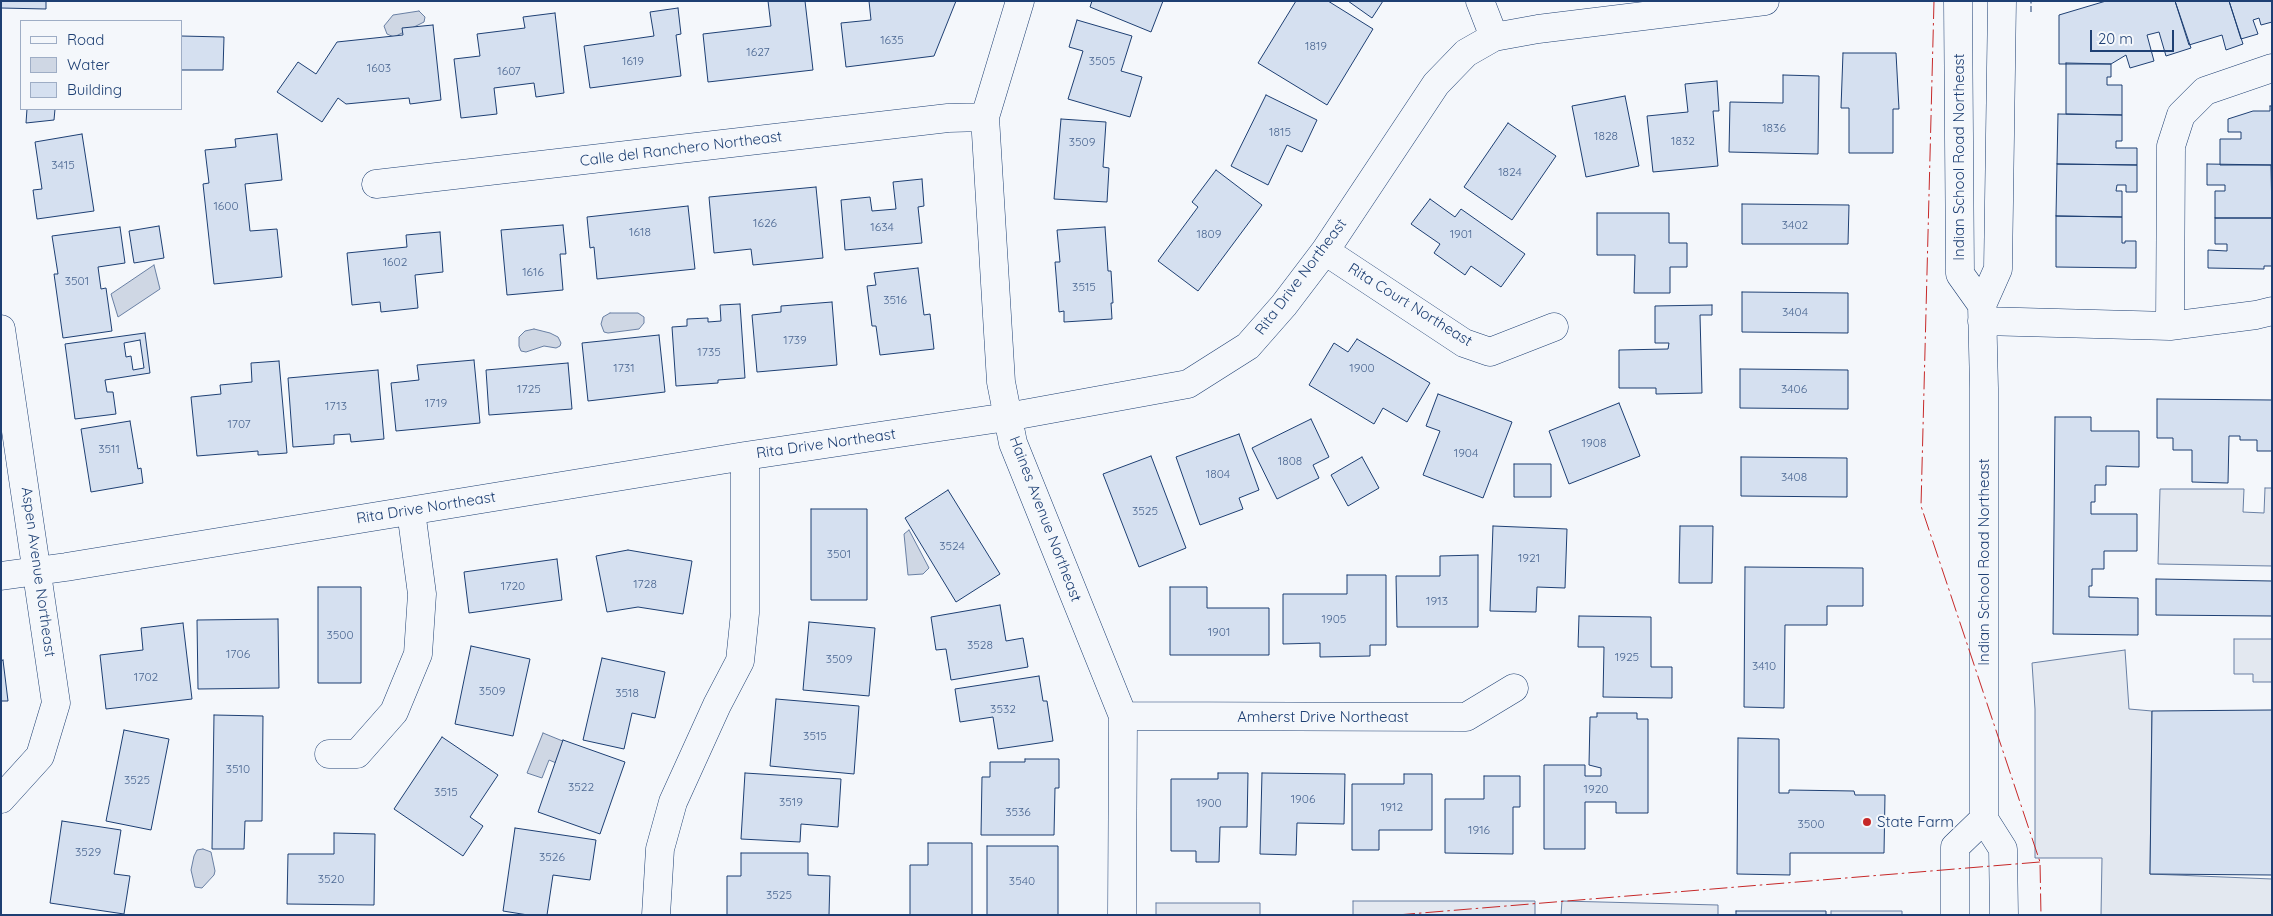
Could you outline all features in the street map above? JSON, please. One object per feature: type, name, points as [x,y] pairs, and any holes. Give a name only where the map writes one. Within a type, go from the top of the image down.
[{"type":"street","name":"Haines Avenue Northeast","points":[[1020,1],[985,117],[1001,382],[1014,444],[1123,716],[1122,915]]},
{"type":"street","points":[[1480,1],[1494,37]]},
{"type":"street","name":"Rita Drive Northeast","points":[[1,576],[37,572],[744,456],[1007,417],[1188,384],[1248,346],[1284,305],[1325,250],[1436,84],[1466,53],[1494,37],[1538,29],[1765,1]]},
{"type":"street","name":"Indian School Road Northeast","points":[[1958,1],[1960,274],[1982,313]]},
{"type":"street","name":"Indian School Road Northeast","points":[[1984,819],[1982,313],[1998,270],[2002,1]]},
{"type":"street","points":[[2170,326],[2171,146],[2181,115],[2205,90],[2272,68]]},
{"type":"street","name":"Calle del Ranchero Northeast","points":[[376,184],[948,118],[985,117]]},
{"type":"street","name":"Rita Court Northeast","points":[[1325,250],[1464,343],[1490,352],[1554,327]]},
{"type":"street","points":[[1982,313],[2170,326],[2256,315],[2272,311]]},
{"type":"street","name":"Aspen Avenue Northeast","points":[[1,329],[56,703],[40,756],[1,799]]},
{"type":"street","points":[[656,915],[660,849],[673,802],[717,705],[740,662],[746,613],[744,456]]},
{"type":"street","points":[[329,754],[357,754],[394,712],[418,654],[422,594],[411,511]]},
{"type":"street","name":"Amherst Drive Northeast","points":[[1123,716],[1466,717],[1514,688]]},
{"type":"street","points":[[1954,915],[1955,847],[1984,819],[2003,850],[2004,915]]},
{"type":"shaded area","points":[[2265,488],[2272,488],[2272,566],[2158,564],[2160,489],[2244,489],[2243,512],[2264,513]]},
{"type":"shaded area","points":[[2234,639],[2272,639],[2272,682],[2253,682],[2253,674],[2234,674]]},
{"type":"shaded area","points":[[2125,650],[2129,709],[2152,711],[2150,874],[2272,879],[2272,915],[2101,915],[2102,858],[2035,858],[2035,709],[2032,663]]},
{"type":"shaded area","points":[[1353,901],[1535,901],[1535,915],[1353,915]]},
{"type":"shaded area","points":[[1562,901],[1718,905],[1718,915],[1561,915]]},
{"type":"shaded area","points":[[1156,903],[1260,903],[1260,915],[1156,915]]},
{"type":"shaded area","points":[[1831,911],[1902,911],[1902,915],[1831,915]]},
{"type":"water","points":[[419,11],[425,17],[424,22],[394,37],[387,34],[384,26],[393,15]]},
{"type":"water","points":[[154,265],[160,289],[118,317],[111,294]]},
{"type":"water","points":[[610,313],[638,313],[644,317],[644,323],[639,329],[604,332],[601,324],[603,317]]},
{"type":"water","points":[[534,329],[558,337],[561,343],[560,346],[556,348],[544,346],[526,352],[521,351],[519,337],[525,331]]},
{"type":"water","points":[[909,530],[929,568],[923,574],[908,575],[904,534]]},
{"type":"water","points":[[543,733],[570,744],[561,765],[549,760],[542,778],[527,773]]},
{"type":"water","points":[[203,849],[211,852],[215,871],[214,875],[202,888],[195,887],[191,870],[197,850]]},
{"type":"building","points":[[1,1],[46,1],[46,9],[1,8]]},
{"type":"building","points":[[768,1],[805,1],[813,70],[708,82],[703,34],[771,26]]},
{"type":"building","points":[[869,1],[956,1],[934,56],[846,67],[841,23],[871,20]]},
{"type":"building","points":[[1092,1],[1163,1],[1151,32],[1090,7]]},
{"type":"building","points":[[1296,1],[1328,1],[1373,29],[1327,105],[1258,63]]},
{"type":"building","points":[[1348,1],[1383,1],[1372,18]]},
{"type":"building","points":[[2106,1],[2175,1],[2191,48],[2166,56],[2159,32],[2147,35],[2154,61],[2130,68],[2126,55],[2111,64],[2059,64],[2059,15]]},
{"type":"building","points":[[2175,1],[2229,1],[2243,44],[2226,50],[2222,35],[2189,45]]},
{"type":"building","points":[[2229,1],[2272,1],[2272,22],[2261,25],[2259,18],[2253,20],[2258,34],[2241,39]]},
{"type":"building","points":[[678,8],[681,34],[676,35],[681,76],[590,88],[584,46],[654,36],[650,12]]},
{"type":"building","points":[[555,13],[564,93],[536,97],[534,83],[494,88],[497,114],[461,118],[454,59],[480,56],[477,34],[525,28],[523,17]]},
{"type":"building","points":[[1077,20],[1132,36],[1121,71],[1142,77],[1130,117],[1068,99],[1083,51],[1069,47]]},
{"type":"building","points":[[433,25],[441,100],[410,104],[409,98],[346,104],[338,98],[322,122],[277,92],[298,62],[316,74],[337,42],[403,35],[402,28]]},
{"type":"building","points":[[182,36],[224,37],[223,70],[182,70]]},
{"type":"building","points":[[1843,53],[1896,53],[1899,109],[1893,109],[1893,153],[1849,153],[1849,108],[1841,108]]},
{"type":"building","points":[[2066,63],[2111,64],[2111,77],[2107,77],[2107,85],[2122,85],[2122,115],[2066,114]]},
{"type":"building","points":[[1783,75],[1819,76],[1818,154],[1729,152],[1730,102],[1783,103]]},
{"type":"building","points":[[1717,81],[1719,111],[1713,111],[1718,166],[1653,172],[1647,116],[1688,112],[1685,84]]},
{"type":"building","points":[[1266,95],[1317,120],[1302,152],[1287,145],[1268,185],[1231,166]]},
{"type":"building","points":[[1625,96],[1639,166],[1586,177],[1572,106]]},
{"type":"building","points":[[2270,106],[2272,106],[2272,165],[2220,165],[2220,139],[2241,139],[2241,132],[2228,132],[2228,119],[2253,111],[2270,111]]},
{"type":"building","points":[[27,110],[55,110],[54,120],[26,123]]},
{"type":"building","points":[[2058,114],[2122,115],[2122,141],[2116,141],[2116,148],[2137,148],[2137,165],[2057,164]]},
{"type":"building","points":[[1061,119],[1106,122],[1103,167],[1109,168],[1107,202],[1054,199]]},
{"type":"building","points":[[1508,123],[1556,156],[1512,220],[1464,187]]},
{"type":"building","points":[[82,134],[94,211],[37,219],[33,190],[42,189],[35,142]]},
{"type":"building","points":[[277,134],[282,180],[245,184],[250,231],[277,229],[282,277],[214,284],[203,184],[209,183],[205,150],[236,147],[235,139]]},
{"type":"building","points":[[2057,164],[2137,165],[2137,192],[2126,192],[2126,185],[2117,185],[2116,191],[2122,191],[2122,217],[2056,216]]},
{"type":"building","points":[[2207,164],[2271,165],[2272,218],[2215,218],[2215,191],[2225,191],[2225,185],[2207,185]]},
{"type":"building","points":[[1216,170],[1262,205],[1198,291],[1158,261],[1198,207],[1192,202]]},
{"type":"building","points":[[922,179],[924,206],[918,207],[922,243],[845,250],[841,200],[870,197],[872,211],[896,209],[893,182]]},
{"type":"building","points":[[816,187],[823,258],[753,265],[751,249],[714,253],[709,197]]},
{"type":"building","points":[[1430,199],[1455,217],[1461,209],[1525,254],[1501,287],[1471,266],[1465,275],[1434,253],[1440,244],[1411,224]]},
{"type":"building","points":[[1742,204],[1849,205],[1848,244],[1742,244]]},
{"type":"building","points":[[688,206],[695,269],[597,279],[594,247],[590,248],[587,217]]},
{"type":"building","points":[[1597,213],[1669,213],[1669,243],[1687,243],[1687,267],[1670,267],[1670,293],[1634,293],[1635,255],[1597,255]]},
{"type":"building","points":[[2056,216],[2122,217],[2122,243],[2125,243],[2125,241],[2136,241],[2136,268],[2056,267]]},
{"type":"building","points":[[2215,218],[2272,218],[2272,266],[2264,266],[2264,269],[2208,268],[2208,250],[2227,251],[2227,244],[2215,244]]},
{"type":"building","points":[[563,225],[566,254],[560,254],[563,290],[507,295],[501,230]]},
{"type":"building","points":[[159,226],[164,258],[134,263],[129,231]]},
{"type":"building","points":[[120,227],[125,263],[98,267],[101,289],[106,288],[112,331],[63,338],[54,274],[58,274],[52,236]]},
{"type":"building","points":[[1105,227],[1108,271],[1111,271],[1112,319],[1064,322],[1064,311],[1059,312],[1055,262],[1060,262],[1057,230]]},
{"type":"building","points":[[440,232],[443,272],[415,275],[418,308],[381,312],[380,302],[352,305],[347,253],[407,247],[406,235]]},
{"type":"building","points":[[918,268],[924,315],[930,314],[934,349],[880,355],[876,326],[872,326],[867,286],[876,285],[874,273]]},
{"type":"building","points":[[1742,292],[1848,293],[1848,333],[1742,332]]},
{"type":"building","points":[[832,302],[837,365],[757,372],[752,315],[781,312],[781,306]]},
{"type":"building","points":[[740,304],[745,378],[718,380],[718,383],[676,386],[672,327],[687,326],[687,319],[708,318],[708,322],[721,321],[720,305]]},
{"type":"building","points":[[1712,305],[1712,315],[1700,315],[1702,393],[1656,394],[1656,388],[1619,388],[1619,350],[1668,349],[1669,343],[1655,343],[1655,306]]},
{"type":"building","points":[[145,333],[150,373],[105,380],[107,392],[113,392],[116,414],[75,419],[65,344]],"holes":[[[140,340],[144,368],[133,370],[131,356],[126,357],[124,343]]]},
{"type":"building","points":[[659,335],[665,392],[588,401],[582,343]]},
{"type":"building","points":[[1357,339],[1430,383],[1407,422],[1383,408],[1374,424],[1309,385],[1334,343],[1348,352]]},
{"type":"building","points":[[474,360],[480,423],[396,431],[391,383],[419,380],[417,365]]},
{"type":"building","points":[[279,361],[287,453],[258,455],[258,451],[197,456],[191,397],[221,394],[220,385],[252,382],[251,363]]},
{"type":"building","points":[[568,363],[572,409],[489,415],[486,370]]},
{"type":"building","points":[[1740,369],[1848,370],[1848,409],[1740,408]]},
{"type":"building","points":[[378,370],[384,439],[351,442],[350,434],[334,435],[334,444],[293,447],[288,378]]},
{"type":"building","points":[[1438,394],[1512,422],[1483,498],[1423,475],[1440,431],[1426,426]]},
{"type":"building","points":[[2157,399],[2272,400],[2272,451],[2257,451],[2257,440],[2240,440],[2240,436],[2229,436],[2228,483],[2192,482],[2192,450],[2173,450],[2173,438],[2157,438]]},
{"type":"building","points":[[1619,403],[1640,456],[1569,484],[1549,431]]},
{"type":"building","points":[[2055,417],[2091,417],[2091,431],[2139,431],[2139,467],[2106,466],[2106,485],[2095,485],[2095,502],[2091,502],[2091,514],[2137,514],[2137,551],[2104,551],[2104,569],[2092,569],[2092,586],[2089,586],[2089,597],[2138,598],[2138,635],[2053,634]]},
{"type":"building","points":[[1311,419],[1329,457],[1313,465],[1319,478],[1277,499],[1252,448]]},
{"type":"building","points":[[130,421],[138,469],[141,468],[143,483],[91,492],[81,429]]},
{"type":"building","points":[[1239,434],[1259,490],[1239,498],[1243,509],[1200,525],[1176,457]]},
{"type":"building","points":[[1151,456],[1186,548],[1139,567],[1103,474]]},
{"type":"building","points":[[1362,457],[1379,488],[1348,506],[1331,475]]},
{"type":"building","points":[[1741,457],[1847,458],[1847,497],[1741,496]]},
{"type":"building","points":[[1514,464],[1551,464],[1551,497],[1514,497]]},
{"type":"building","points":[[948,490],[1000,574],[956,602],[905,518]]},
{"type":"building","points":[[811,509],[867,509],[867,600],[811,600]]},
{"type":"building","points":[[1493,526],[1567,529],[1565,588],[1537,587],[1536,612],[1490,611]]},
{"type":"building","points":[[1680,526],[1713,526],[1712,583],[1679,583]]},
{"type":"building","points":[[628,550],[692,561],[683,614],[638,607],[607,612],[596,556]]},
{"type":"building","points":[[1478,555],[1478,627],[1397,627],[1396,576],[1440,576],[1440,556]]},
{"type":"building","points":[[557,559],[562,600],[469,613],[464,572]]},
{"type":"building","points":[[1745,567],[1863,568],[1863,606],[1827,606],[1827,625],[1785,625],[1784,708],[1744,707]]},
{"type":"building","points":[[1347,575],[1386,575],[1386,645],[1370,645],[1370,656],[1320,657],[1320,643],[1283,644],[1283,594],[1347,594]]},
{"type":"building","points":[[2156,579],[2272,581],[2272,616],[2156,615]]},
{"type":"building","points":[[318,587],[361,587],[361,683],[318,683]]},
{"type":"building","points":[[1170,587],[1207,587],[1207,608],[1269,608],[1269,655],[1170,655]]},
{"type":"building","points":[[1000,605],[1006,641],[1023,638],[1028,667],[951,680],[946,649],[936,650],[931,617]]},
{"type":"building","points":[[1579,616],[1651,617],[1651,667],[1672,667],[1672,698],[1603,697],[1604,647],[1578,647]]},
{"type":"building","points":[[278,619],[279,688],[198,689],[197,620]]},
{"type":"building","points":[[809,622],[875,628],[869,696],[803,690]]},
{"type":"building","points":[[183,623],[192,699],[106,709],[100,655],[143,650],[141,628]]},
{"type":"building","points":[[471,646],[530,659],[513,736],[455,724]]},
{"type":"building","points":[[602,658],[665,672],[655,718],[632,713],[624,749],[583,740]]},
{"type":"building","points":[[3,660],[8,701],[1,701],[1,661]]},
{"type":"building","points":[[1039,676],[1043,701],[1047,701],[1053,741],[998,749],[993,717],[960,722],[955,689]]},
{"type":"building","points":[[776,699],[859,706],[854,774],[770,766]]},
{"type":"building","points":[[2272,710],[2272,875],[2150,874],[2152,711]]},
{"type":"building","points":[[1597,713],[1637,713],[1637,719],[1648,719],[1648,813],[1616,813],[1616,802],[1585,802],[1585,849],[1544,849],[1544,765],[1585,765],[1585,776],[1601,776],[1601,768],[1589,765],[1590,717],[1597,717]]},
{"type":"building","points":[[214,715],[263,716],[262,821],[245,821],[244,849],[212,849]]},
{"type":"building","points":[[124,730],[169,739],[151,830],[106,821]]},
{"type":"building","points":[[442,737],[498,775],[470,817],[483,826],[463,856],[394,809]]},
{"type":"building","points":[[1738,738],[1779,739],[1779,793],[1789,793],[1789,790],[1854,791],[1855,795],[1885,795],[1884,853],[1790,853],[1790,875],[1737,874]]},
{"type":"building","points":[[563,740],[625,762],[600,834],[538,812]]},
{"type":"building","points":[[1025,759],[1059,759],[1059,788],[1055,788],[1054,835],[981,835],[982,777],[990,777],[990,762],[1025,762]]},
{"type":"building","points":[[745,773],[841,779],[838,827],[801,824],[800,842],[741,839]]},
{"type":"building","points":[[1218,773],[1248,773],[1247,827],[1220,827],[1219,862],[1196,862],[1196,851],[1171,851],[1171,779],[1218,779]]},
{"type":"building","points":[[1262,773],[1345,774],[1344,824],[1297,823],[1296,855],[1260,854]]},
{"type":"building","points":[[1404,774],[1432,774],[1432,830],[1379,830],[1379,850],[1352,850],[1352,784],[1404,784]]},
{"type":"building","points":[[1484,776],[1520,776],[1520,807],[1513,807],[1513,854],[1445,853],[1445,799],[1484,799]]},
{"type":"building","points":[[62,821],[121,830],[114,874],[130,876],[124,914],[50,903]]},
{"type":"building","points":[[515,828],[596,840],[590,880],[553,875],[547,915],[528,915],[503,911]]},
{"type":"building","points":[[334,833],[375,834],[374,905],[287,904],[288,854],[334,854]]},
{"type":"building","points":[[928,843],[972,843],[972,915],[910,915],[910,865],[928,865]]},
{"type":"building","points":[[987,846],[1058,846],[1058,915],[987,915]]},
{"type":"building","points":[[741,853],[808,853],[808,875],[830,876],[829,915],[727,915],[727,876],[741,876]]},
{"type":"building","points":[[1736,911],[1826,911],[1826,915],[1736,915]]},
{"type":"fence","points":[[2031,1],[2031,12]]},
{"type":"power","points":[[1934,1],[1921,506],[2040,862],[2041,915]]},
{"type":"power","points":[[1397,915],[2040,862]]},
{"type":"place","name":"State Farm","points":[[1867,822]]}]
